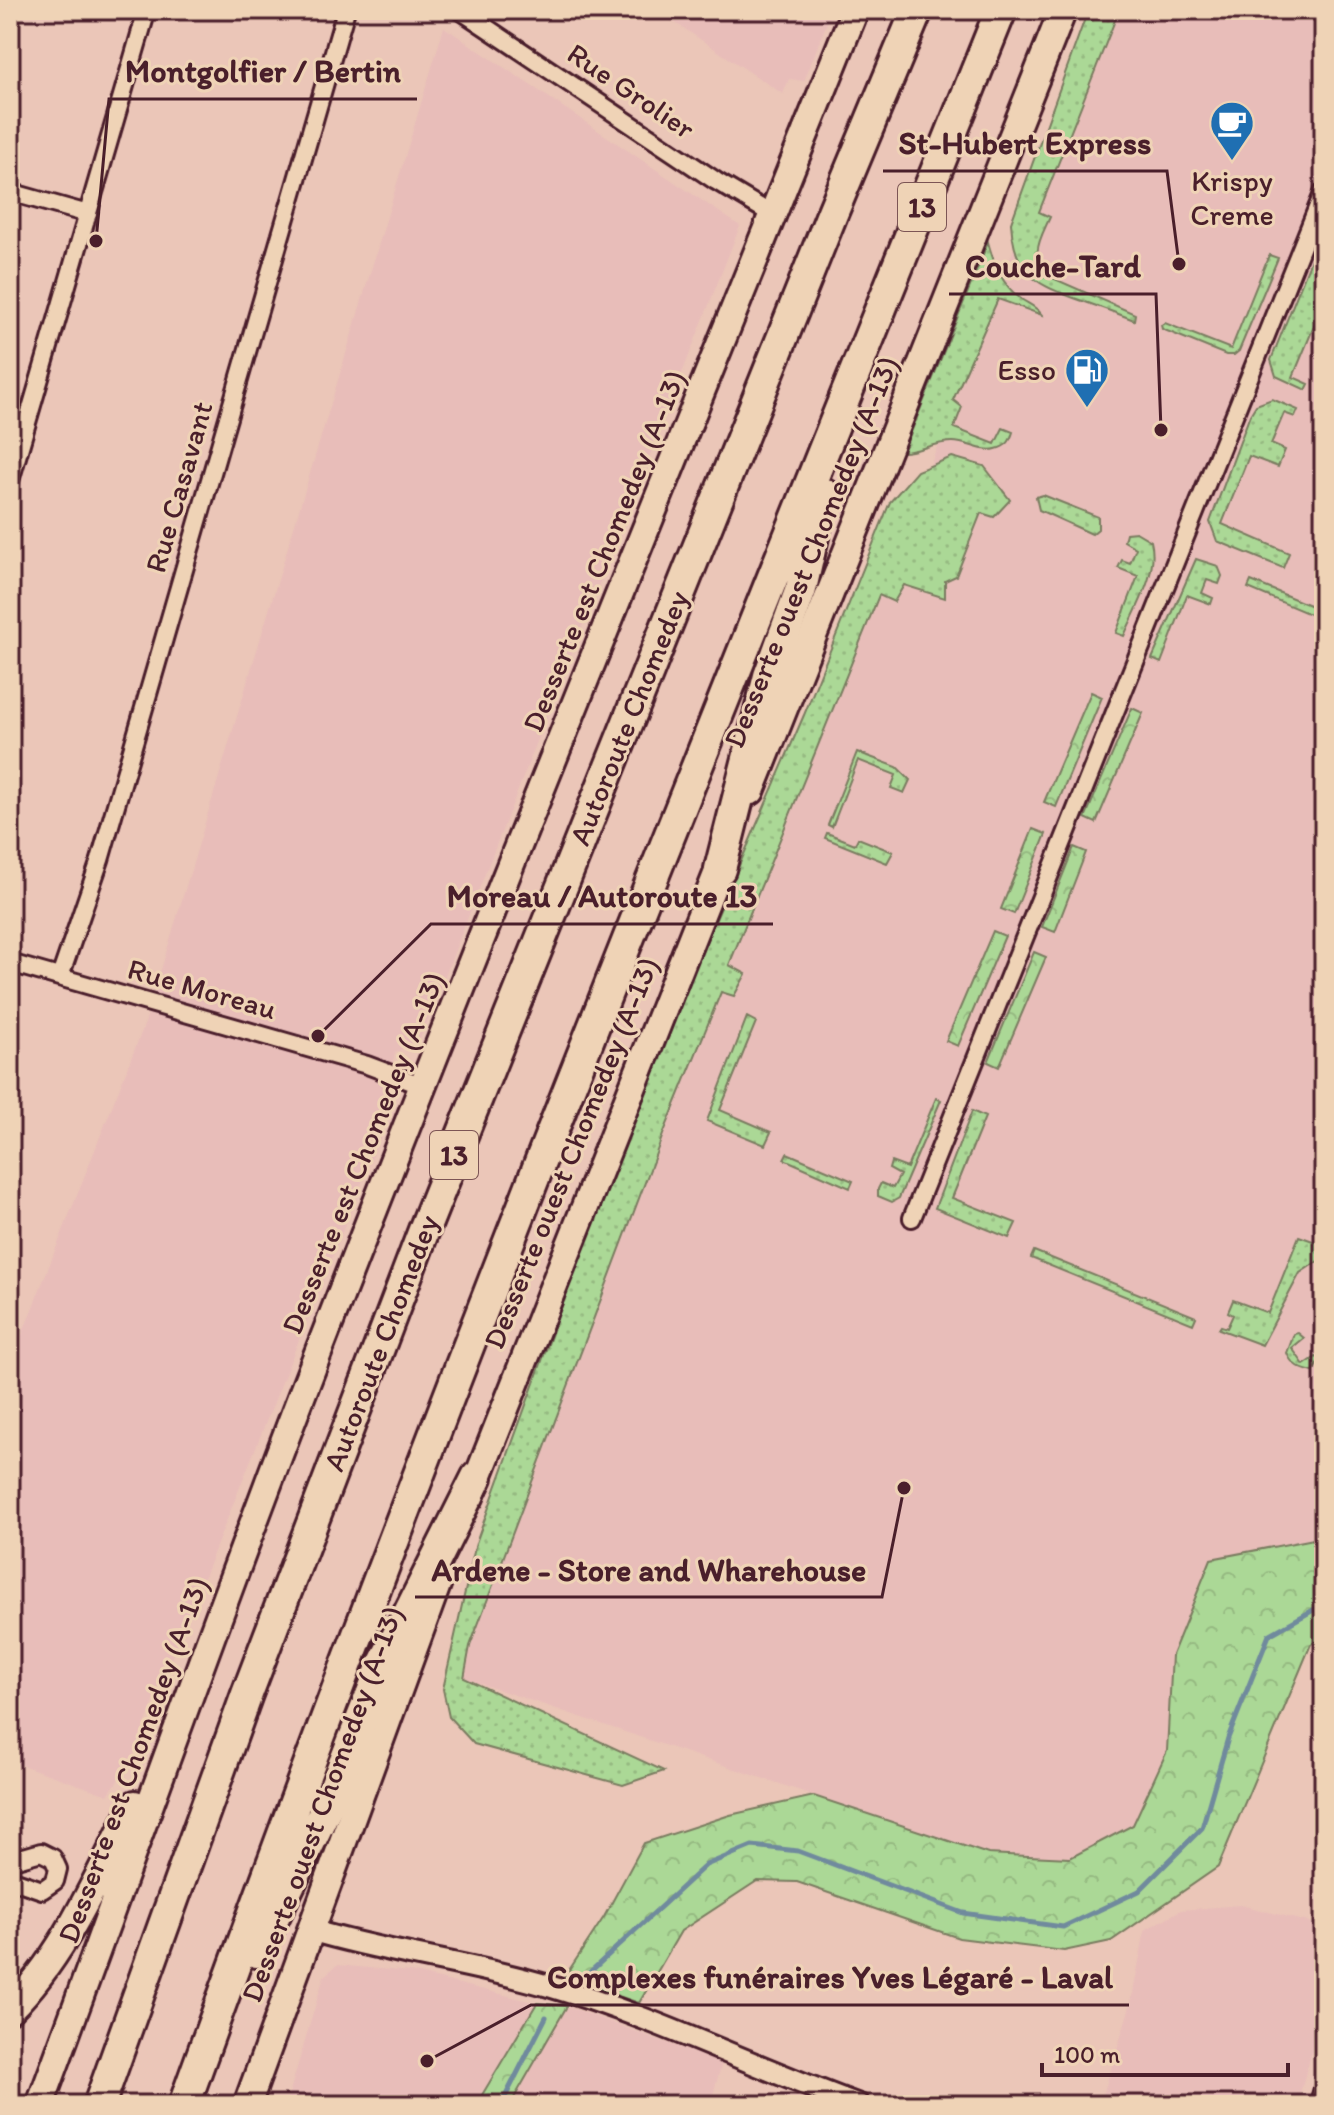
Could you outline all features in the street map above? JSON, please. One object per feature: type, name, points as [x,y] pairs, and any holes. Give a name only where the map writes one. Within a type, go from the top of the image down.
[{"type":"highway","points":[[832,214],[894,10]]},
{"type":"highway","name":"Autoroute Chomedey","points":[[99,2105],[247,1694],[377,1351],[832,214],[917,10]]},
{"type":"highway","name":"13","points":[[186,2100],[274,1855],[471,1335],[1001,10]]},
{"type":"highway","points":[[720,869],[769,676],[801,589],[842,404]]},
{"type":"highway","points":[[186,2100],[328,1804],[383,1665],[477,1477]]},
{"type":"main road","name":"Desserte est Chomedey (A-13)","points":[[40,2105],[183,1712],[423,1086],[855,10]]},
{"type":"main road","name":"Desserte ouest Chomedey (A-13)","points":[[247,2105],[477,1477],[1063,10]]},
{"type":"main road","points":[[10,2009],[41,1972],[68,1931],[183,1712]]},
{"type":"street","points":[[10,481],[147,10]]},
{"type":"street","name":"Rue Casavant","points":[[60,977],[100,860],[346,10]]},
{"type":"street","name":"Rue Grolier","points":[[460,10],[716,181],[773,215]]},
{"type":"street","points":[[912,1218],[1324,191]]},
{"type":"street","points":[[10,192],[88,214]]},
{"type":"street","name":"Rue Moreau","points":[[10,963],[367,1065],[423,1086]]},
{"type":"street","points":[[10,1861],[41,1852],[53,1858],[58,1869],[55,1881],[42,1890],[10,1879]]},
{"type":"street","points":[[310,1930],[556,1988],[859,2105]]},
{"type":"street","points":[[1318,2105],[1324,2086]]},
{"type":"shaded area","points":[[656,10],[832,10],[804,81],[789,79],[783,94]]},
{"type":"shaded area","points":[[1106,10],[1324,10],[1324,1537],[1211,1559],[1172,1655],[1167,1751],[1133,1825],[1069,1858],[988,1854],[464,1678],[470,1646],[664,1132],[721,992],[745,974],[729,965],[880,594]]},
{"type":"shaded area","points":[[444,27],[740,226],[420,1039],[395,1053],[384,1093],[389,1115],[129,1764],[108,1795],[10,1761],[10,1365],[145,1023]]},
{"type":"shaded area","points":[[1241,1905],[1324,1926],[1324,2006],[1297,2105],[1100,2105],[1131,2003],[1145,1930],[1181,1910]]},
{"type":"shaded area","points":[[337,1965],[411,1972],[537,2003],[476,2105],[286,2105],[324,1976]]},
{"type":"shaded area","points":[[567,2006],[722,2063],[710,2105],[510,2105]]},
{"type":"green space","points":[[1088,10],[1119,10],[1039,212],[1050,217],[1038,254],[1050,277],[1135,314],[1134,320],[1059,292],[1036,280],[1021,264],[1013,239],[1011,223]]},
{"type":"green space","points":[[1324,227],[1324,302],[1293,377],[1309,384],[1306,390],[1276,376],[1271,360]]},
{"type":"green space","points":[[988,242],[996,266],[1008,287],[1042,315],[998,299],[953,400],[962,407],[954,428],[995,444],[1003,428],[1013,432],[1012,435],[1005,445],[991,450],[953,442],[903,452]]},
{"type":"green space","points":[[1269,255],[1278,258],[1239,351],[1234,355],[1226,355],[1162,329],[1161,325],[1165,323],[1231,349]]},
{"type":"green space","points":[[1272,399],[1298,410],[1295,417],[1284,413],[1271,444],[1285,450],[1278,467],[1249,456],[1222,524],[1289,553],[1283,568],[1217,541],[1210,522],[1250,415],[1256,405]]},
{"type":"green space","points":[[952,457],[984,466],[1010,500],[994,517],[981,513],[956,576],[945,581],[945,598],[904,585],[894,602],[879,595],[729,965],[746,974],[734,996],[721,992],[664,1132],[470,1646],[464,1678],[664,1771],[623,1785],[474,1744],[449,1717],[443,1689],[476,1543],[628,1123],[804,715],[890,502],[917,471]]},
{"type":"green space","points":[[1043,495],[1098,517],[1098,529],[1092,534],[1039,510],[1036,497]]},
{"type":"green space","points":[[1136,532],[1151,541],[1152,565],[1145,590],[1124,636],[1116,633],[1138,576],[1118,568],[1122,560],[1130,563],[1136,548],[1124,541],[1126,533]]},
{"type":"green space","points":[[1196,559],[1218,566],[1222,576],[1219,584],[1207,580],[1202,593],[1213,598],[1211,604],[1187,595],[1161,663],[1152,659]]},
{"type":"green space","points":[[1251,581],[1324,611],[1324,620],[1248,588]]},
{"type":"green space","points":[[1091,692],[1102,697],[1056,807],[1044,802]]},
{"type":"green space","points":[[1132,708],[1143,713],[1096,823],[1085,818]]},
{"type":"green space","points":[[857,752],[897,767],[910,780],[904,793],[891,788],[896,775],[858,760],[832,827],[828,825]]},
{"type":"green space","points":[[1033,829],[1046,834],[1014,914],[1001,909]]},
{"type":"green space","points":[[827,833],[855,844],[858,838],[893,852],[887,863],[825,838]]},
{"type":"green space","points":[[1074,847],[1086,852],[1055,932],[1042,927]]},
{"type":"green space","points":[[993,931],[1005,936],[958,1046],[946,1041]]},
{"type":"green space","points":[[1034,952],[1046,957],[999,1067],[988,1062]]},
{"type":"green space","points":[[747,1017],[756,1022],[720,1110],[771,1132],[765,1145],[707,1121]]},
{"type":"green space","points":[[936,1098],[941,1100],[899,1198],[892,1202],[878,1196],[881,1183],[893,1188],[900,1175],[889,1169],[891,1162],[907,1168]]},
{"type":"green space","points":[[972,1111],[985,1117],[952,1198],[1016,1223],[1009,1238],[935,1208]]},
{"type":"green space","points":[[787,1153],[853,1181],[850,1188],[784,1159]]},
{"type":"green space","points":[[1299,1236],[1324,1245],[1324,1257],[1300,1273],[1262,1345],[1219,1329],[1221,1326],[1227,1328],[1233,1315],[1228,1312],[1233,1300],[1268,1313]]},
{"type":"green space","points":[[1034,1251],[1196,1317],[1193,1324],[1031,1258]]},
{"type":"green space","points":[[1298,1333],[1304,1338],[1292,1348],[1304,1365],[1316,1357],[1320,1359],[1313,1372],[1297,1366],[1287,1353],[1294,1334]]},
{"type":"green space","points":[[1324,1537],[1324,1638],[1311,1644],[1218,1867],[1111,1941],[1064,1951],[959,1938],[797,1882],[757,1881],[681,1931],[639,2003],[564,1978],[604,1917],[644,1843],[730,1815],[814,1796],[988,1854],[1070,1858],[1133,1825],[1167,1751],[1172,1655],[1211,1559]]},
{"type":"green space","points":[[537,2003],[567,2006],[510,2105],[476,2105]]},
{"type":"waterway","points":[[578,1983],[706,1865],[752,1846],[798,1851],[963,1913],[1063,1927],[1139,1891],[1202,1828],[1228,1738],[1269,1635],[1324,1604]]},
{"type":"waterway","points":[[501,2105],[546,2017]]},
{"type":"place","name":"Krispy Creme","points":[[1232,162]]},
{"type":"place","name":"Montgolfier / Bertin","points":[[96,241]]},
{"type":"place","name":"St-Hubert Express","points":[[1179,264]]},
{"type":"place","name":"Esso","points":[[1087,409]]},
{"type":"place","name":"Couche-Tard","points":[[1161,430]]},
{"type":"place","name":"Moreau / Autoroute 13","points":[[318,1036]]},
{"type":"place","name":"Ardene - Store and Wharehouse","points":[[904,1488]]},
{"type":"place","name":"Complexes funéraires Yves Légaré - Laval","points":[[427,2061]]}]
